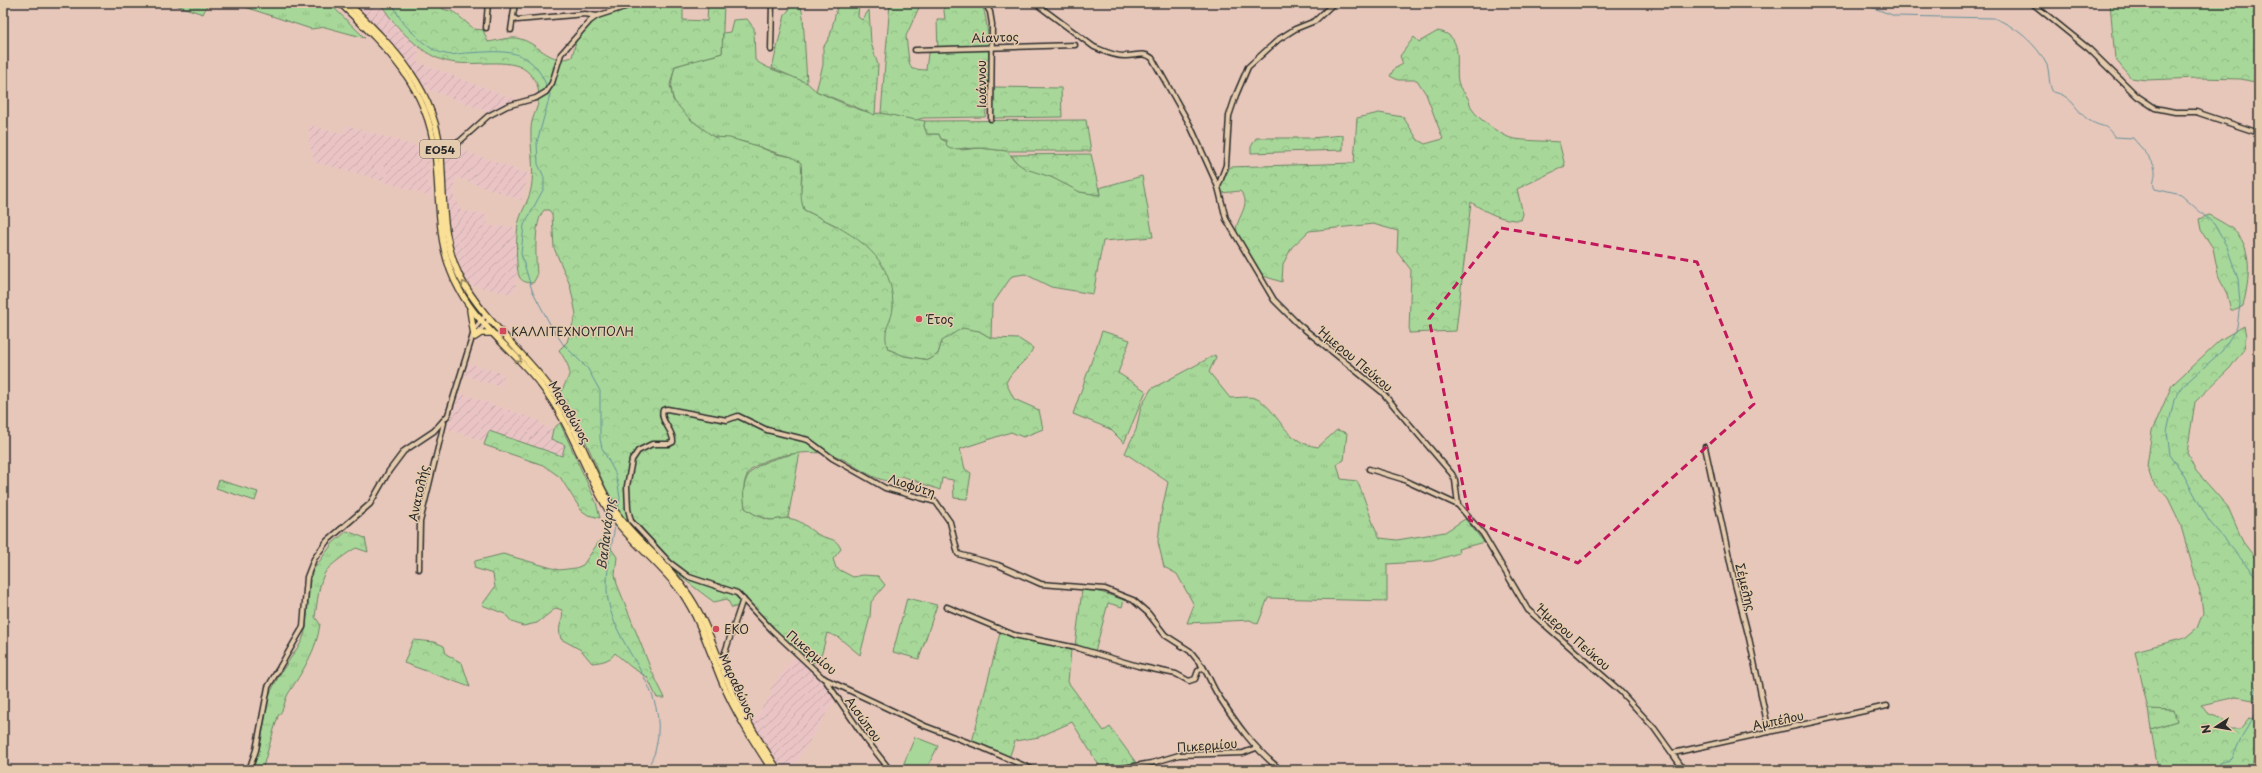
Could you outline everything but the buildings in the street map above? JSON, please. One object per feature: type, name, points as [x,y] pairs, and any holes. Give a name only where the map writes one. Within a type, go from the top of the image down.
[{"type":"main road","name":"Μαραθώνος","points":[[340,3],[397,61],[413,84],[425,110],[435,152],[438,215],[443,245],[454,279],[468,304],[482,323],[531,373],[552,400],[610,507],[623,526],[670,579],[690,606],[733,707],[772,770]]},
{"type":"main road","name":"Μαραθώνος","points":[[348,3],[390,44],[408,66],[430,108],[440,145],[443,214],[451,253],[460,277],[487,318],[522,354],[556,397],[575,429],[610,507]]},
{"type":"main road","points":[[468,304],[474,337],[481,333],[491,333]]},
{"type":"main road","name":"Μαραθώνος","points":[[623,526],[685,590],[706,626],[720,665],[743,714],[778,770]]},
{"type":"street","points":[[486,28],[488,3]]},
{"type":"street","points":[[511,30],[515,3]]},
{"type":"street","points":[[440,145],[459,142],[488,116],[507,106],[532,99],[546,92],[553,81],[561,54],[584,27],[597,16],[624,5],[637,3]]},
{"type":"street","points":[[771,50],[772,3]]},
{"type":"street","name":"Ιωάννου","points":[[984,3],[991,20],[991,119]]},
{"type":"street","name":"Ήμερου Πεύκου","points":[[1035,3],[1094,47],[1105,52],[1125,56],[1142,54],[1152,58],[1183,110],[1218,187],[1226,219],[1274,300],[1293,320],[1387,397],[1407,424],[1452,474],[1455,480],[1458,505],[1483,534],[1528,610],[1553,634],[1607,678],[1654,728],[1684,770]]},
{"type":"street","points":[[1218,187],[1226,165],[1230,112],[1248,68],[1279,39],[1318,19],[1334,3]]},
{"type":"street","points":[[2032,3],[2090,49],[2132,92],[2154,108],[2175,112],[2196,112],[2259,133]]},
{"type":"street","points":[[513,17],[517,20],[585,14],[597,16]]},
{"type":"street","name":"Αίαντος","points":[[915,50],[1075,45]]},
{"type":"street","points":[[482,323],[487,318]]},
{"type":"street","name":"Ανατολής","points":[[419,569],[420,522],[444,428],[444,422],[474,337],[482,323]]},
{"type":"street","name":"Λιοφύτη","points":[[662,412],[667,409],[727,420],[738,416],[767,430],[808,440],[832,458],[886,488],[936,502],[950,522],[958,554],[998,565],[1041,584],[1106,589],[1133,600],[1148,614],[1165,635],[1190,651],[1203,667]]},
{"type":"street","name":"Πικερμίου","points":[[662,412],[673,437],[672,442],[669,444],[646,446],[634,456],[629,472],[628,509],[631,521],[669,562],[689,577],[731,590],[744,599],[772,630],[823,678],[925,726],[983,748],[1034,770]]},
{"type":"street","points":[[249,770],[256,750],[268,687],[303,627],[306,577],[314,559],[327,541],[370,504],[389,470],[404,451],[434,431],[444,422]]},
{"type":"street","name":"Σέμελης","points":[[1705,447],[1735,584],[1750,638],[1769,732]]},
{"type":"street","points":[[1369,469],[1402,479],[1458,505]]},
{"type":"street","points":[[720,665],[744,599]]},
{"type":"street","points":[[947,607],[1014,635],[1077,648],[1138,666],[1176,674],[1189,681],[1195,679],[1198,671],[1203,667],[1234,721],[1256,748],[1281,770]]},
{"type":"street","name":"Αισώπου","points":[[823,678],[864,737],[890,770]]},
{"type":"street","name":"Αμπέλου","points":[[1673,753],[1887,706]]},
{"type":"street","name":"Πικερμίου","points":[[1112,770],[1152,763],[1179,755],[1243,753],[1256,748]]},
{"type":"highlighted area","points":[[1501,228],[1697,262],[1754,404],[1578,563],[1470,520],[1429,319]]},
{"type":"shaded area","points":[[354,3],[381,3],[399,28],[419,46],[417,62],[519,101],[491,113],[422,87],[397,50],[353,6]]},
{"type":"shaded area","points":[[309,125],[343,134],[346,125],[428,150],[432,197],[364,175],[314,162],[309,140]]},
{"type":"shaded area","points":[[453,147],[529,174],[521,200],[458,178],[455,183],[455,197],[459,208],[462,211],[488,214],[487,226],[515,227],[517,275],[515,292],[506,293],[467,284],[464,278],[453,246],[447,216],[445,157],[446,150]]},
{"type":"shaded area","points":[[469,363],[504,374],[501,387],[465,376]]},
{"type":"shaded area","points":[[460,393],[540,421],[539,424],[553,429],[552,439],[565,445],[562,456],[489,431],[485,441],[447,429]]},
{"type":"shaded area","points":[[795,656],[821,679],[835,699],[792,770],[780,770],[751,724],[773,692],[770,690]]},
{"type":"green space","points":[[170,3],[208,3],[203,14]]},
{"type":"green space","points":[[233,3],[329,3],[365,38],[325,27],[311,29]]},
{"type":"green space","points":[[381,3],[439,3],[443,9],[454,12],[474,29],[483,30],[488,42],[516,38],[524,40],[550,56],[564,59],[572,57],[576,41],[596,19],[642,3],[683,3],[683,20],[707,21],[708,3],[724,3],[722,53],[675,66],[670,85],[673,100],[690,119],[714,137],[730,138],[757,146],[776,154],[792,157],[801,163],[801,198],[804,210],[851,235],[876,256],[885,270],[891,286],[893,305],[886,335],[888,349],[904,356],[929,360],[938,354],[942,341],[962,328],[979,331],[991,338],[1019,339],[1033,348],[1027,358],[1012,373],[1006,383],[1014,399],[1039,410],[1043,429],[1023,437],[1011,432],[960,449],[965,469],[971,473],[967,499],[954,498],[953,480],[942,478],[940,490],[902,476],[897,479],[886,481],[868,474],[836,456],[827,454],[803,453],[777,457],[756,466],[749,472],[745,480],[744,489],[745,508],[757,516],[770,520],[789,518],[796,520],[819,535],[837,542],[841,549],[833,559],[836,568],[853,577],[863,575],[878,576],[885,585],[871,602],[870,617],[860,655],[838,637],[827,633],[822,653],[816,662],[812,663],[783,639],[744,597],[739,606],[732,608],[727,599],[714,602],[700,592],[660,558],[635,532],[625,519],[606,489],[585,440],[560,395],[568,377],[569,369],[559,350],[567,342],[576,314],[570,285],[554,248],[552,214],[549,210],[544,210],[538,223],[536,242],[537,276],[533,283],[529,283],[521,279],[518,274],[516,250],[517,232],[519,221],[529,197],[532,182],[531,124],[539,100],[537,84],[526,71],[519,66],[505,63],[456,63],[437,58],[422,49],[405,35]]},
{"type":"green space","points":[[794,3],[801,7],[803,16],[807,83],[772,68],[785,15]]},
{"type":"green space","points":[[838,3],[859,3],[858,17],[862,20],[869,10],[871,43],[878,65],[875,115],[816,91],[823,65],[823,48],[830,36]]},
{"type":"green space","points":[[890,3],[921,3],[906,36],[909,62],[912,69],[926,70],[928,53],[938,52],[937,19],[945,19],[943,3],[981,3],[987,26],[989,59],[988,93],[985,117],[923,118],[916,120],[881,113]]},
{"type":"green space","points":[[2110,3],[2259,3],[2259,83],[2241,79],[2198,78],[2146,80],[2131,78],[2115,59]]},
{"type":"green space","points":[[747,19],[754,28],[755,60],[773,70],[800,79],[818,92],[850,106],[867,112],[925,121],[924,126],[927,134],[939,134],[941,139],[962,150],[980,148],[1007,151],[1017,163],[1070,185],[1080,192],[1100,195],[1099,188],[1142,176],[1153,237],[1103,241],[1093,294],[1051,287],[1025,274],[1012,276],[992,305],[991,338],[979,331],[942,341],[938,354],[929,360],[904,356],[888,349],[884,337],[893,307],[837,226],[804,210],[800,199],[802,176],[792,157],[775,153],[748,143],[708,134],[682,112],[674,100],[672,85],[675,66],[722,53],[723,33],[730,32],[733,20]]},
{"type":"green space","points":[[1438,31],[1447,34],[1453,39],[1456,46],[1459,85],[1475,113],[1488,125],[1508,137],[1525,140],[1559,142],[1565,166],[1517,189],[1523,214],[1521,220],[1508,219],[1494,215],[1471,202],[1456,331],[1409,333],[1411,270],[1397,252],[1398,231],[1373,224],[1309,231],[1292,247],[1283,264],[1282,282],[1260,275],[1239,240],[1236,231],[1245,205],[1244,196],[1240,191],[1221,193],[1220,187],[1230,167],[1354,163],[1357,118],[1379,113],[1403,117],[1418,140],[1425,144],[1443,139],[1426,94],[1417,80],[1398,80],[1390,76],[1394,69],[1403,64],[1400,56],[1414,37],[1419,42]]},
{"type":"green space","points":[[993,87],[1061,88],[1062,117],[993,118]]},
{"type":"green space","points":[[1086,120],[1091,151],[1007,151],[980,148],[951,149],[947,147],[946,140],[941,139],[939,134],[927,134],[924,126],[925,121]]},
{"type":"green space","points":[[1343,135],[1343,150],[1251,153],[1251,147],[1256,138],[1311,138]]},
{"type":"green space","points":[[1091,154],[1100,195],[1080,192],[1051,177],[1026,169],[1017,163],[1011,155]]},
{"type":"green space","points":[[2209,215],[2231,228],[2239,235],[2247,254],[2247,286],[2243,306],[2236,310],[2231,310],[2227,294],[2219,278],[2213,248],[2201,230],[2199,219]]},
{"type":"green space","points":[[2244,326],[2246,336],[2244,349],[2230,368],[2195,402],[2187,453],[2196,471],[2228,507],[2243,542],[2259,563],[2259,701],[2236,697],[2201,705],[2207,713],[2222,719],[2229,729],[2240,729],[2249,718],[2259,720],[2259,745],[2250,770],[2158,770],[2151,729],[2177,721],[2174,710],[2148,709],[2135,651],[2185,638],[2197,628],[2203,613],[2201,596],[2180,523],[2168,498],[2152,481],[2147,466],[2152,431],[2172,385],[2220,340]]},
{"type":"green space","points":[[1102,331],[1130,340],[1118,373],[1146,391],[1124,443],[1110,429],[1073,414]]},
{"type":"green space","points":[[1215,355],[1216,357],[1209,372],[1230,398],[1255,398],[1270,409],[1288,432],[1296,439],[1306,444],[1318,447],[1337,430],[1347,433],[1344,460],[1337,464],[1341,479],[1357,481],[1373,524],[1380,538],[1397,540],[1445,532],[1465,519],[1484,542],[1458,549],[1459,553],[1432,561],[1387,564],[1387,601],[1268,598],[1258,624],[1250,620],[1187,623],[1194,605],[1177,574],[1164,567],[1158,542],[1161,514],[1168,482],[1125,453],[1136,430],[1141,407],[1151,389]]},
{"type":"green space","points":[[560,423],[596,502],[600,518],[588,515],[581,510],[560,477],[543,465],[484,445],[489,431],[562,456],[565,445],[551,439],[553,429]]},
{"type":"green space","points":[[800,452],[788,518],[771,520],[754,514],[745,508],[743,493],[745,482],[750,473],[766,462]]},
{"type":"green space","points":[[219,480],[258,492],[255,501],[216,488]]},
{"type":"green space","points":[[347,531],[365,538],[368,552],[356,548],[326,571],[322,580],[315,617],[320,624],[316,643],[288,694],[283,709],[278,716],[262,770],[253,770],[261,741],[269,695],[280,674],[302,641],[306,628],[310,579],[313,570],[333,543]]},
{"type":"green space","points":[[600,540],[608,544],[617,557],[615,574],[617,584],[652,672],[665,698],[657,698],[647,677],[631,667],[615,653],[613,656],[602,662],[592,663],[581,650],[561,639],[559,629],[563,614],[562,610],[556,608],[537,623],[523,626],[512,622],[505,614],[482,605],[495,587],[493,574],[474,568],[475,561],[503,554],[559,570],[576,568],[583,565]]},
{"type":"green space","points":[[1082,590],[1097,591],[1124,600],[1122,607],[1108,603],[1095,652],[1075,646]]},
{"type":"green space","points":[[907,598],[937,605],[919,659],[893,652]]},
{"type":"green space","points":[[1000,633],[1071,650],[1068,682],[1104,731],[1110,727],[1137,764],[1102,770],[1072,722],[1039,737],[1015,741],[1009,758],[972,742]]},
{"type":"green space","points":[[413,640],[435,642],[444,646],[446,654],[462,663],[470,687],[404,663]]},
{"type":"green space","points":[[2148,709],[2174,710],[2177,721],[2151,729]]},
{"type":"green space","points":[[915,737],[938,746],[926,770],[901,770]]},
{"type":"waterway","name":"Βαλανάρης","points":[[393,3],[398,15],[408,28],[422,42],[436,51],[448,55],[493,52],[515,54],[525,58],[533,64],[541,74],[547,87]]},
{"type":"waterway","points":[[1860,3],[1895,16],[1994,18],[2002,21],[2025,37],[2043,57],[2047,65],[2050,86],[2053,92],[2066,97],[2086,118],[2106,128],[2115,137],[2133,138],[2152,161],[2155,170],[2153,184],[2155,189],[2181,195],[2214,224],[2227,247],[2238,279],[2240,304],[2237,327],[2222,351],[2184,385],[2174,400],[2167,432],[2170,455],[2182,472],[2209,521],[2259,580]]},
{"type":"waterway","name":"Βαλανάρης","points":[[549,90],[550,95],[537,142],[538,164],[544,177],[544,188],[524,225],[521,254],[532,290],[551,326],[563,344],[588,369],[600,391],[600,439],[602,448],[615,473],[620,498],[618,510]]},
{"type":"waterway","name":"Βαλανάρης","points":[[615,525],[607,582],[608,600],[613,619],[621,637],[641,671],[656,706],[658,726],[655,750],[654,756],[647,770]]},
{"type":"waterway","points":[[2259,677],[2254,696],[2259,701]]},
{"type":"waterway","points":[[2217,770],[2220,763],[2232,759],[2242,736],[2257,712],[2259,704]]},
{"type":"place","name":"Έτος","points":[[919,319]]},
{"type":"place","name":"ΚΑΛΛΙΤΕΧΝΟΥΠΟΛΗ","points":[[503,331]]},
{"type":"place","name":"EKO","points":[[716,629]]}]
